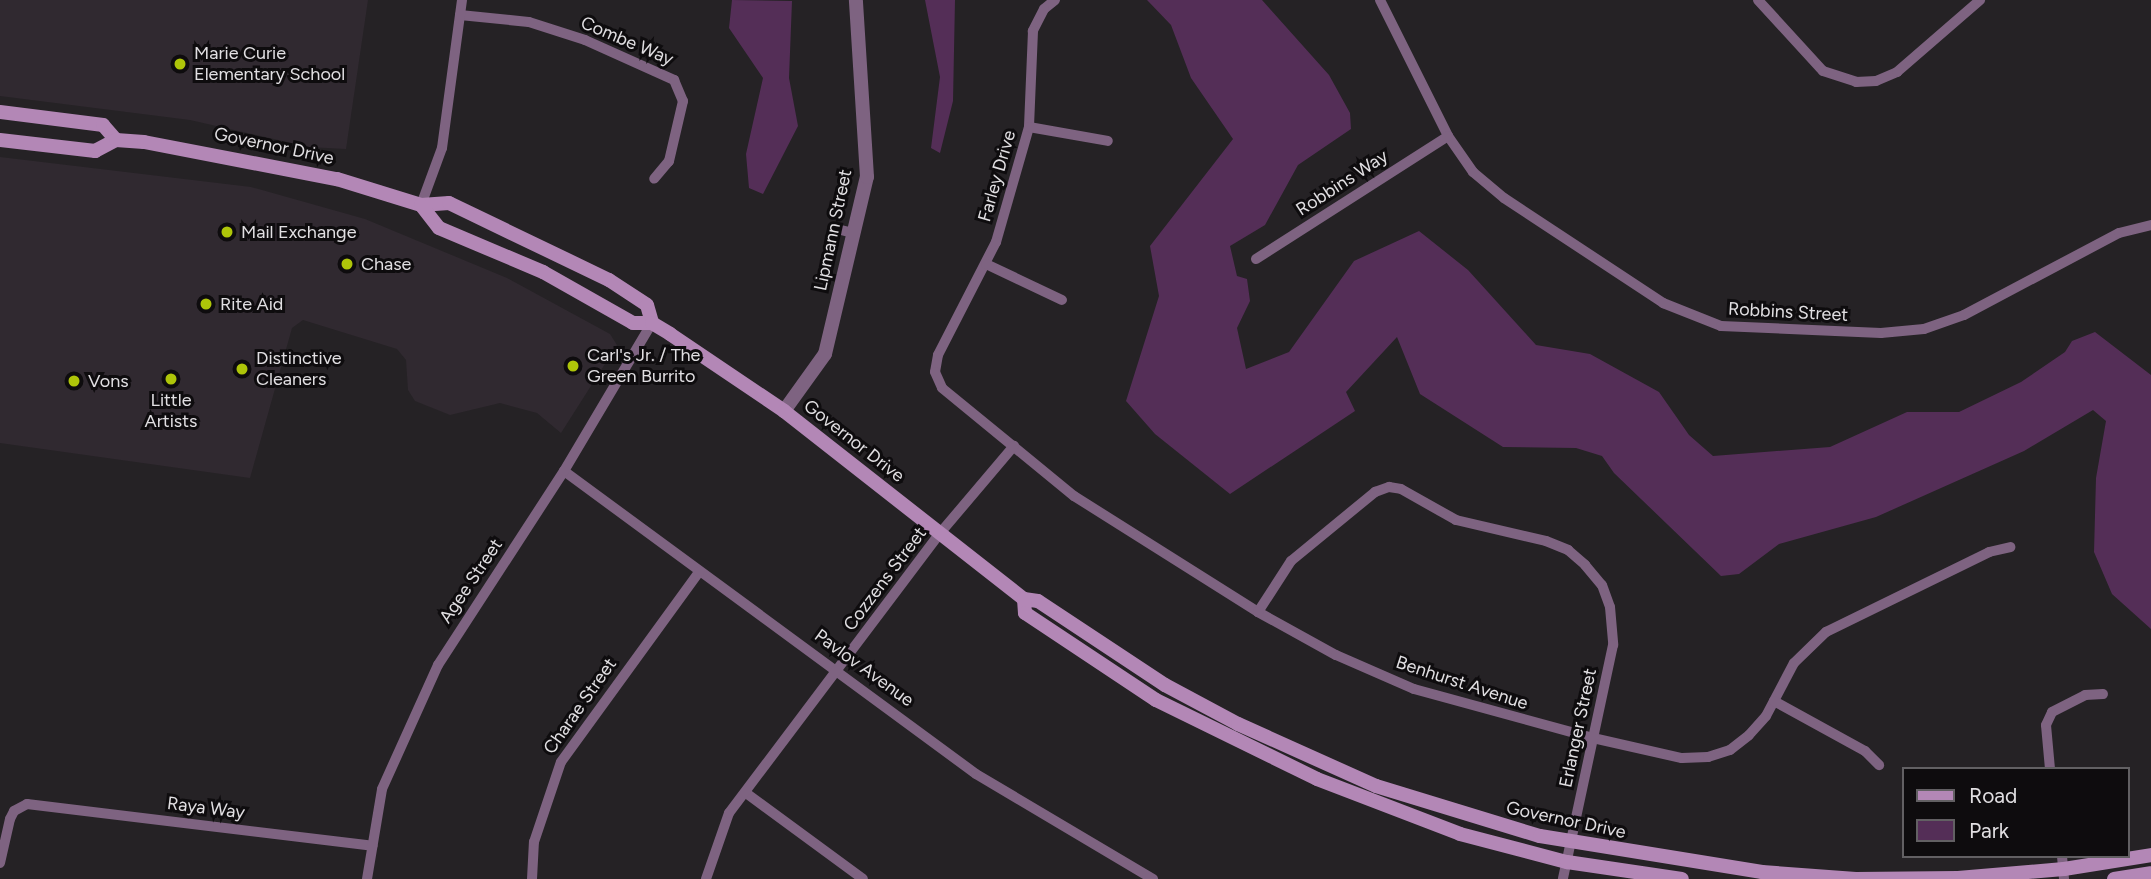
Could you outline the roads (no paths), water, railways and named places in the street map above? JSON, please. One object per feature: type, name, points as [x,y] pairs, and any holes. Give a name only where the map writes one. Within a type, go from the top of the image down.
[{"type":"main road","name":"Governor Drive","points":[[0,112],[103,125],[116,140]]},
{"type":"main road","name":"Governor Drive","points":[[0,140],[95,151],[116,140],[246,159],[337,179],[421,205],[449,203],[554,251],[648,304],[652,323]]},
{"type":"main road","name":"Governor Drive","points":[[421,205],[439,228],[543,272],[633,323],[652,323],[784,411],[1024,599],[1038,601],[1165,685],[1324,765],[1466,817],[1571,842],[1762,872],[1856,879],[1958,878],[2063,868],[2151,855]]},
{"type":"main road","name":"Governor Drive","points":[[1024,599],[1025,613],[1083,653],[1230,739],[1317,779],[1460,834],[1567,862],[1682,879]]},
{"type":"main road","points":[[2114,879],[2151,873]]},
{"type":"street","points":[[421,205],[442,148],[462,0]]},
{"type":"street","name":"Lipmann Street","points":[[784,411],[825,354],[867,177],[856,0]]},
{"type":"street","name":"Farley Drive","points":[[938,355],[986,264],[1029,127],[1033,32],[1044,9],[1055,0]]},
{"type":"street","name":"Robbins Street","points":[[1380,0],[1448,136],[1473,172],[1504,198],[1663,303],[1735,329],[1881,334],[1924,329],[1964,315],[2119,233],[2151,225]]},
{"type":"street","points":[[1758,0],[1823,71],[1856,82],[1876,81],[1897,72],[1980,0]]},
{"type":"street","name":"Combe Way","points":[[460,15],[540,26],[585,40],[674,80],[683,101],[669,161],[654,179]]},
{"type":"street","points":[[1029,127],[1108,141]]},
{"type":"street","name":"Robbins Way","points":[[1256,259],[1448,136]]},
{"type":"street","points":[[837,229],[853,233]]},
{"type":"street","points":[[986,264],[1062,300]]},
{"type":"street","name":"Agee Street","points":[[367,879],[382,789],[394,753],[438,665],[564,471],[652,323]]},
{"type":"street","name":"Benhurst Avenue","points":[[938,355],[935,372],[942,388],[1116,527],[1336,655],[1414,689],[1495,715],[1682,758],[1708,757],[1730,750],[1749,735],[1774,701],[1794,663],[1826,632],[1989,552],[2010,547]]},
{"type":"street","name":"Cozzens Street","points":[[706,879],[729,813],[941,532],[1014,446]]},
{"type":"street","name":"Pavlov Avenue","points":[[564,471],[699,572],[839,670],[976,774],[1153,879]]},
{"type":"street","name":"Erlanger Street","points":[[1258,612],[1291,561],[1375,492],[1389,487],[1401,489],[1456,520],[1568,550],[1602,585],[1615,623],[1563,879]]},
{"type":"street","name":"Charae Street","points":[[532,879],[534,842],[561,762],[699,572]]},
{"type":"street","points":[[2050,767],[2046,725],[2053,712],[2085,695],[2103,694]]},
{"type":"street","points":[[1774,701],[1865,751],[1879,765]]},
{"type":"street","points":[[746,793],[863,879]]},
{"type":"street","name":"Raya Way","points":[[0,863],[14,811],[37,805],[372,846]]},
{"type":"place","name":"Marie Curie Elementary School","points":[[180,64]]},
{"type":"place","name":"Mail Exchange","points":[[227,232]]},
{"type":"place","name":"Chase","points":[[347,264]]},
{"type":"place","name":"Rite Aid","points":[[206,304]]},
{"type":"place","name":"Carl's Jr. / The Green Burrito","points":[[573,366]]},
{"type":"place","name":"Distinctive Cleaners","points":[[242,369]]},
{"type":"place","name":"Little Artists","points":[[171,379]]},
{"type":"place","name":"Vons","points":[[74,381]]}]
